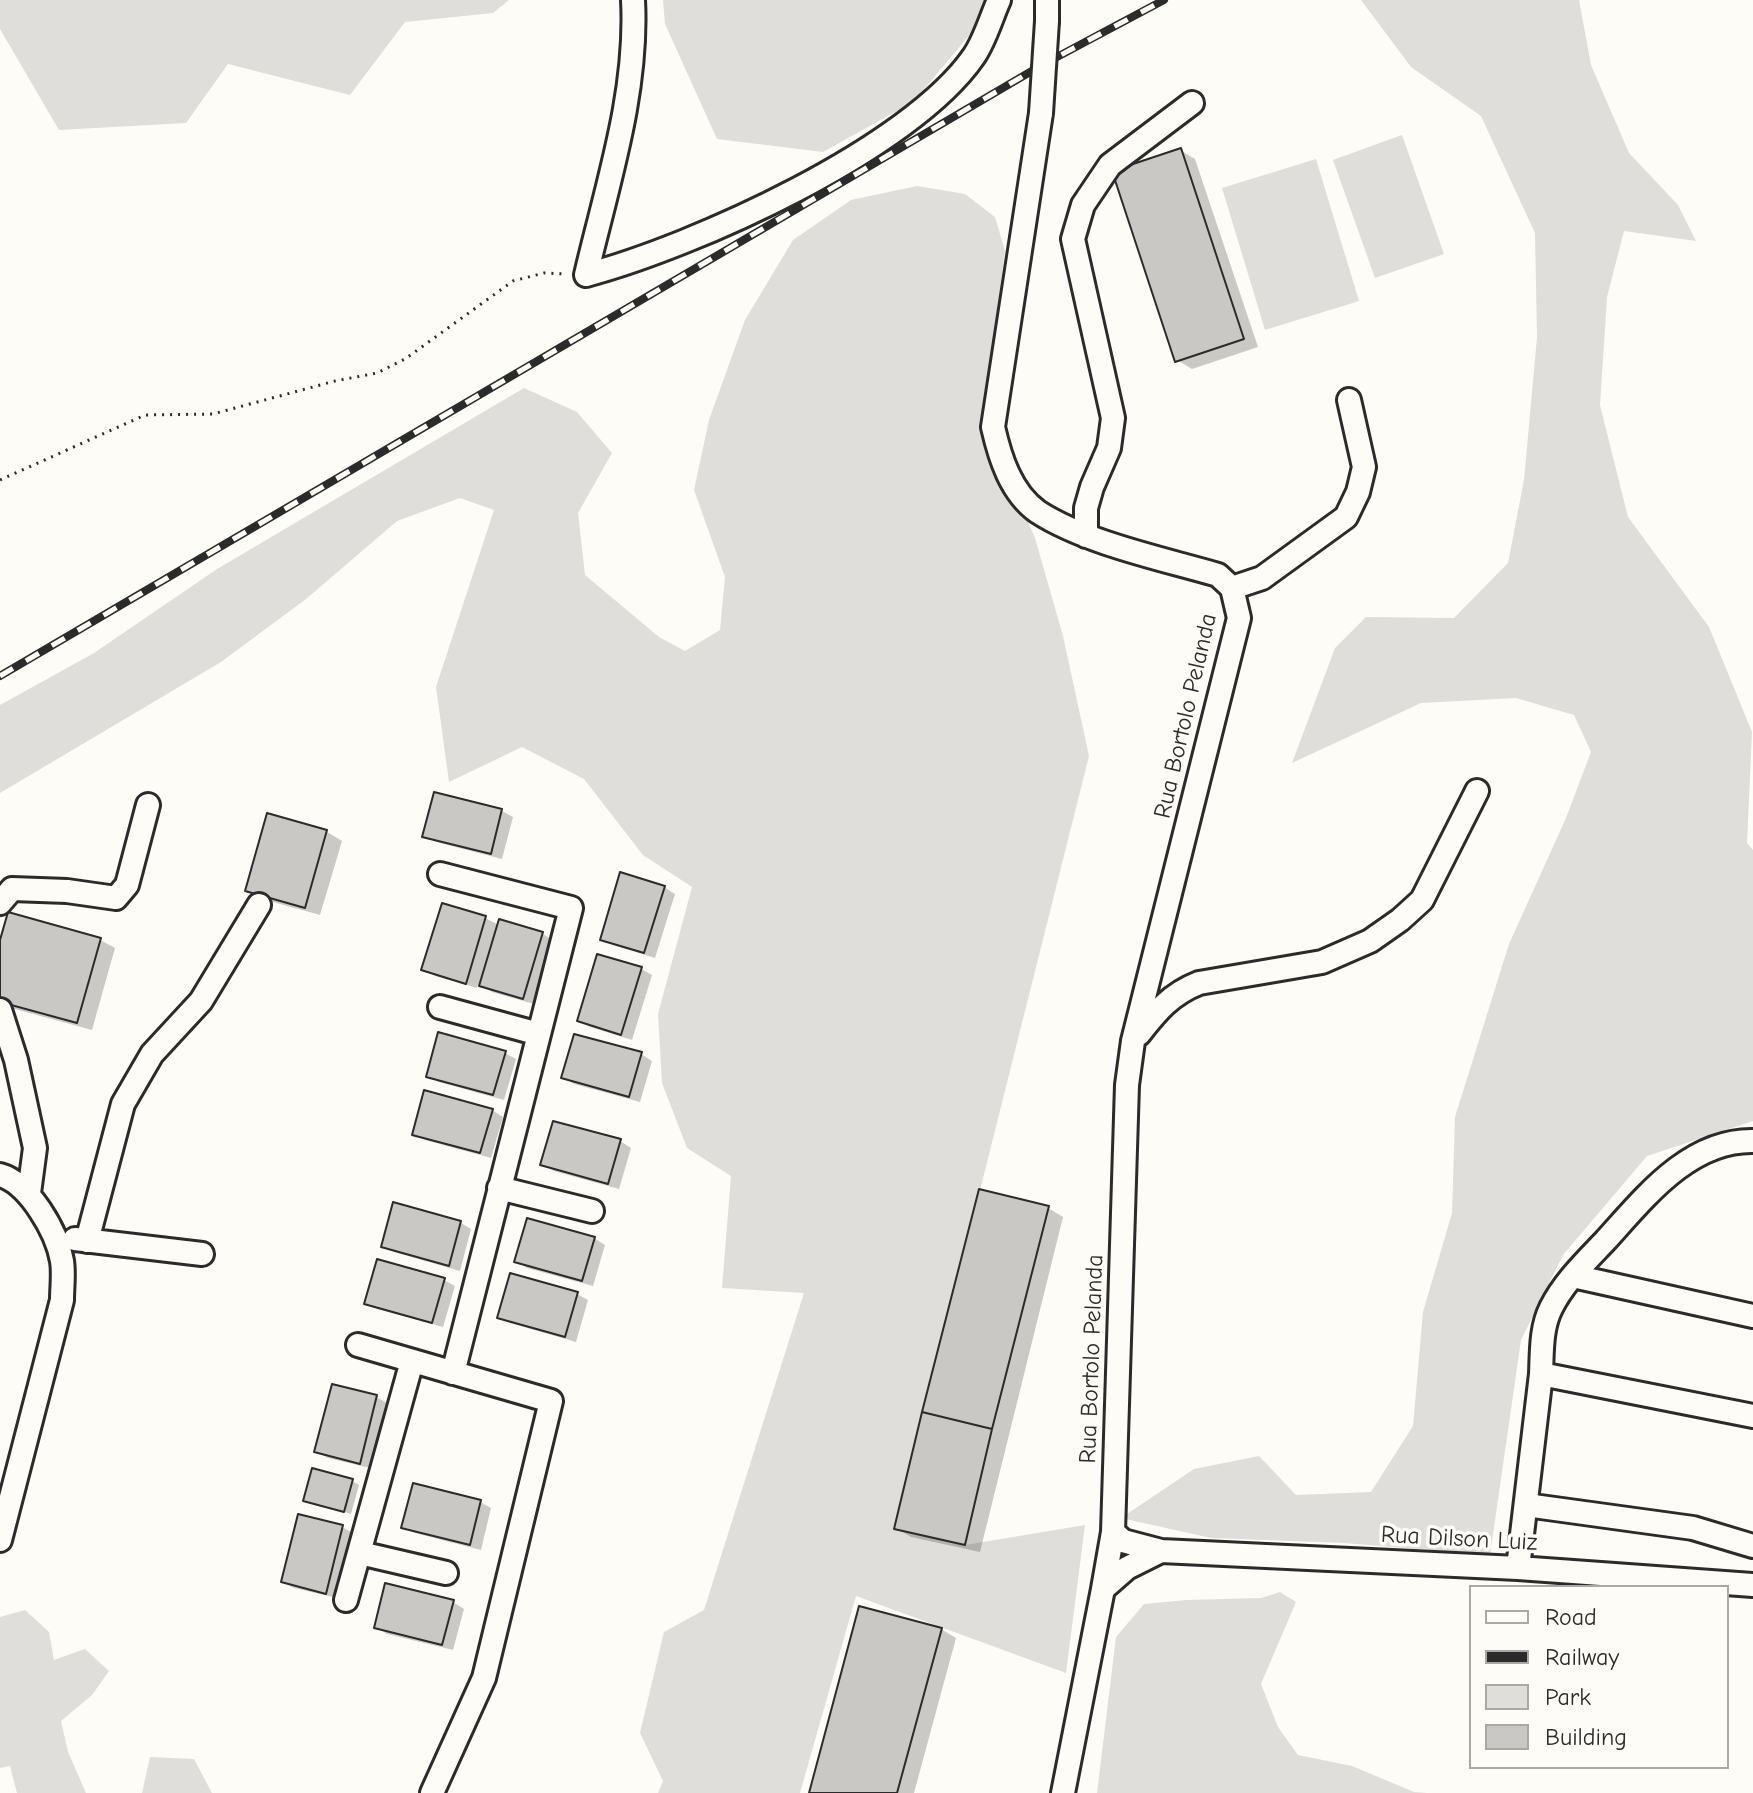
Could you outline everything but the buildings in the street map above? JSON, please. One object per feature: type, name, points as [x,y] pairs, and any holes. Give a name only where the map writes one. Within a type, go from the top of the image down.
[{"type":"street","points":[[633,0],[635,40],[626,103],[586,275],[625,264],[774,201],[868,148],[933,102],[975,55],[999,0]]},
{"type":"street","name":"Rua Bortolo Pelanda","points":[[1047,11],[1041,113],[993,427],[1000,459],[1012,481],[1037,511],[1086,536],[1218,575],[1232,588],[1239,618],[1133,1041],[1127,1085],[1113,1532],[1063,1793]]},
{"type":"street","points":[[1086,536],[1086,508],[1109,448],[1113,418],[1073,239],[1083,205],[1110,165],[1192,103]]},
{"type":"street","points":[[1232,588],[1262,578],[1346,517],[1358,492],[1364,467],[1349,400]]},
{"type":"street","points":[[1133,1041],[1166,1000],[1181,990],[1199,983],[1322,962],[1370,941],[1400,920],[1422,900],[1477,791]]},
{"type":"street","points":[[0,903],[12,889],[67,891],[116,898],[127,885],[148,805]]},
{"type":"street","points":[[440,874],[571,908],[453,1373]]},
{"type":"street","points":[[87,1241],[123,1104],[152,1054],[201,1001],[259,905]]},
{"type":"street","points":[[440,1007],[539,1034]]},
{"type":"street","points":[[0,1010],[16,1060],[35,1148],[29,1193]]},
{"type":"street","points":[[1518,1568],[1541,1374],[1542,1333],[1551,1308],[1573,1276],[1658,1182],[1698,1155],[1733,1140],[1753,1141]]},
{"type":"street","points":[[0,1175],[29,1193],[54,1237],[62,1262],[62,1300],[0,1540]]},
{"type":"street","points":[[499,1188],[592,1211]]},
{"type":"street","points":[[54,1237],[202,1254]]},
{"type":"street","points":[[1573,1276],[1753,1316]]},
{"type":"street","points":[[358,1345],[551,1401],[484,1678],[432,1793]]},
{"type":"street","points":[[346,1600],[412,1361]]},
{"type":"street","points":[[1541,1374],[1753,1416]]},
{"type":"street","points":[[1526,1505],[1693,1528],[1753,1546]]},
{"type":"street","name":"Rua Dilson Luiz","points":[[1113,1532],[1123,1541],[1161,1551],[1518,1568],[1753,1585]]},
{"type":"street","points":[[1103,1589],[1127,1568],[1161,1551]]},
{"type":"street","points":[[360,1553],[446,1573]]},
{"type":"path","points":[[0,480],[145,415],[213,414],[335,381],[377,373],[405,359],[513,281],[544,273],[586,275]]},
{"type":"green space","points":[[0,0],[509,0],[493,13],[405,22],[350,95],[228,64],[186,123],[59,130],[0,29]]},
{"type":"green space","points":[[663,0],[992,0],[989,12],[913,102],[823,152],[717,139],[665,24]]},
{"type":"green space","points":[[1361,0],[1579,0],[1591,65],[1629,153],[1678,205],[1696,241],[1624,231],[1607,297],[1600,405],[1628,517],[1709,627],[1752,732],[1747,843],[1753,850],[1753,1121],[1647,1156],[1563,1255],[1521,1340],[1490,1555],[1344,1543],[1211,1538],[1121,1518],[1194,1469],[1259,1456],[1296,1495],[1371,1492],[1413,1426],[1423,1312],[1452,1213],[1455,1117],[1509,944],[1566,818],[1591,752],[1574,715],[1516,698],[1421,703],[1292,763],[1335,648],[1366,617],[1454,618],[1508,563],[1524,480],[1537,337],[1535,233],[1481,116],[1411,67]]},
{"type":"green space","points":[[1402,135],[1444,254],[1375,278],[1333,160]]},
{"type":"green space","points":[[1316,159],[1359,301],[1265,330],[1222,188]]},
{"type":"green space","points":[[917,186],[965,194],[995,217],[1005,251],[994,333],[987,427],[1035,538],[1063,636],[1089,756],[895,1529],[965,1545],[1085,1525],[1066,1673],[856,1596],[800,1793],[658,1793],[663,1781],[640,1733],[664,1632],[704,1610],[804,1293],[722,1288],[731,1176],[687,1148],[662,1083],[658,1014],[692,887],[643,855],[584,779],[522,747],[449,782],[436,687],[494,510],[460,498],[397,521],[306,599],[221,662],[0,793],[0,705],[94,653],[217,569],[524,388],[577,412],[612,453],[578,513],[585,575],[659,637],[685,651],[720,630],[725,577],[694,490],[709,420],[745,320],[793,240],[851,200]]},
{"type":"green space","points":[[1280,1592],[1296,1602],[1261,1684],[1278,1727],[1298,1755],[1352,1766],[1414,1792],[1427,1793],[1097,1793],[1116,1637],[1144,1604],[1261,1598]]},
{"type":"green space","points":[[25,1610],[49,1632],[54,1660],[85,1649],[109,1671],[92,1695],[61,1721],[68,1752],[86,1793],[17,1793],[10,1766],[0,1768],[0,1617]]},
{"type":"green space","points":[[150,1757],[194,1759],[212,1793],[142,1793]]},
{"type":"railway","points":[[0,676],[1042,65],[1164,0]]}]
